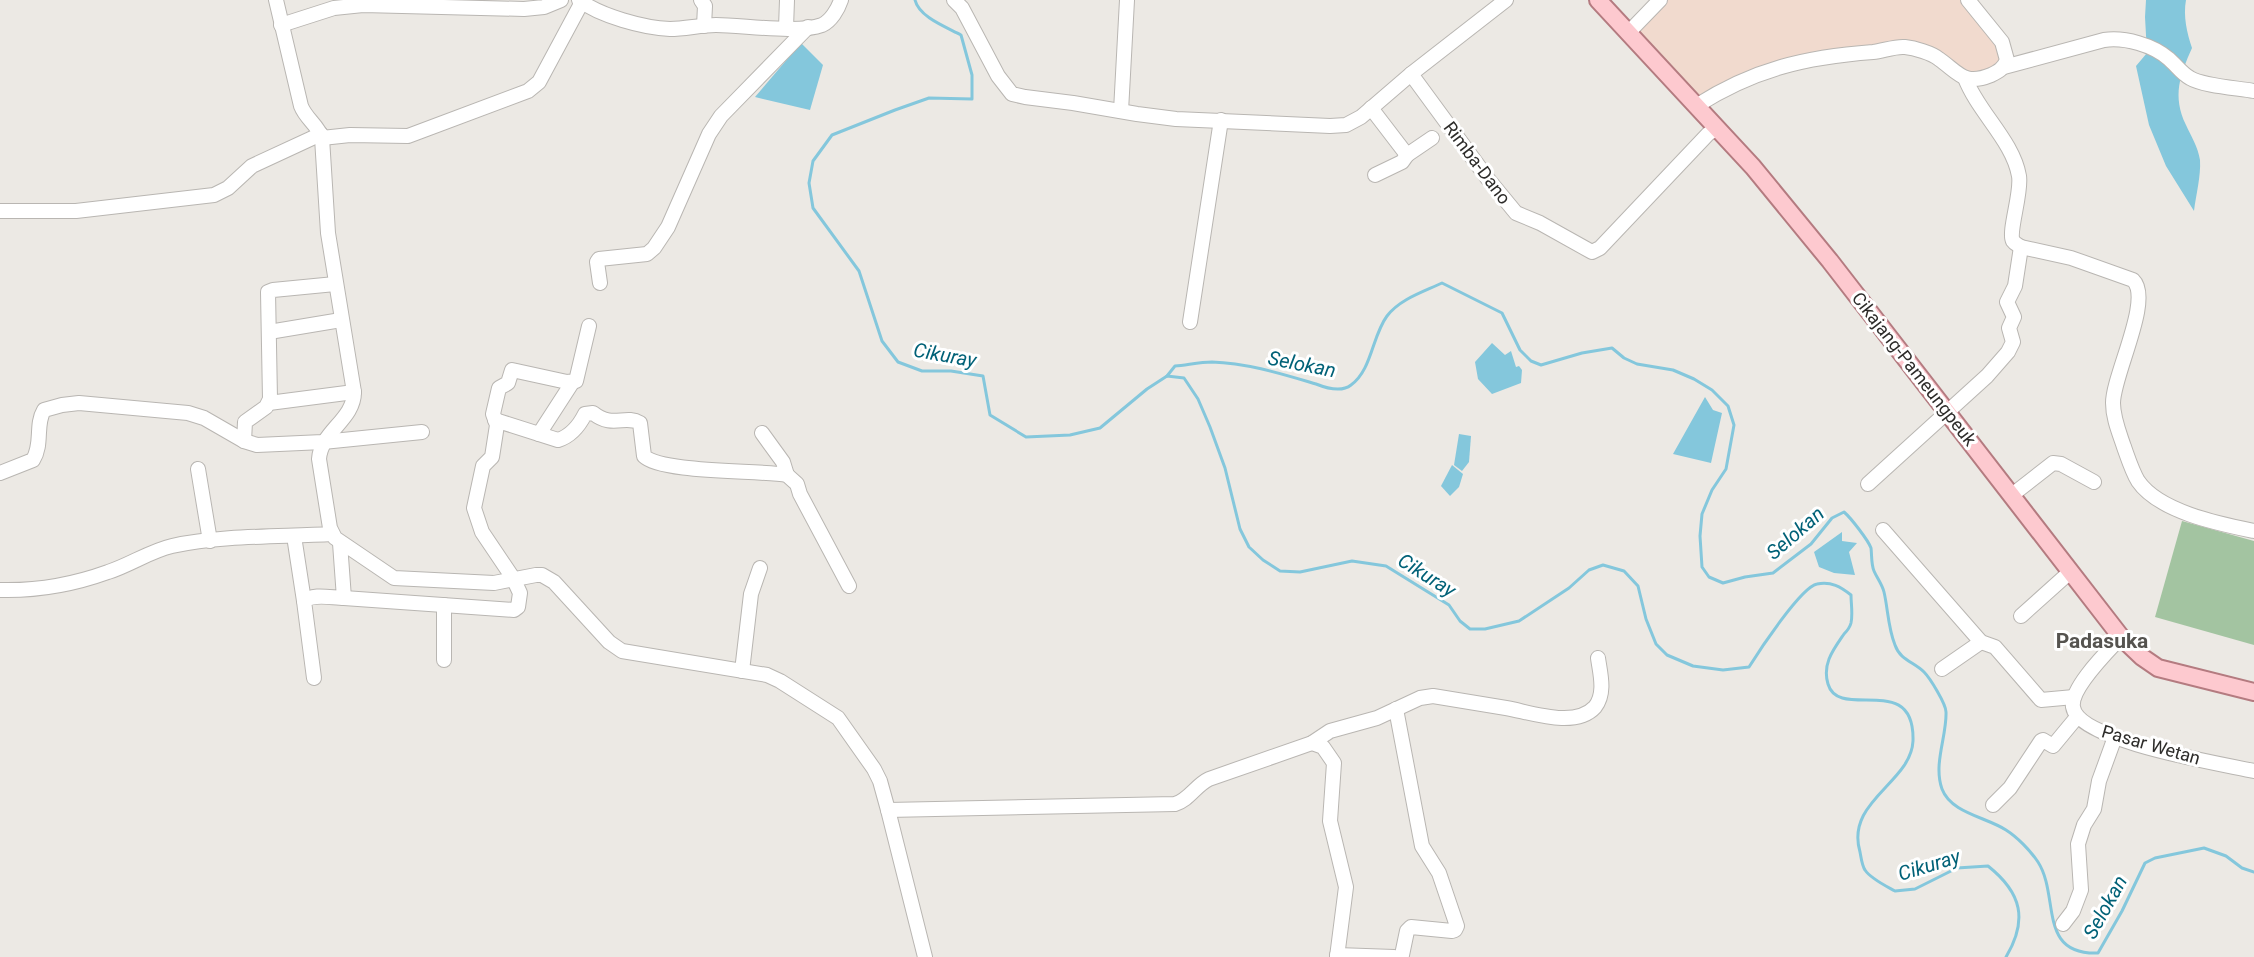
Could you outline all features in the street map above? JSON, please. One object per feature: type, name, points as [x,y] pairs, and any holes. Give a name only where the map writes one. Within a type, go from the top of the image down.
[{"type":"main road","name":"Cikajang-Pameungpeuk","points":[[1599,0],[1753,167],[1823,252],[2121,637],[2142,657],[2158,668],[2254,692]]},
{"type":"street","points":[[276,0],[300,106],[321,136],[328,233],[354,392],[349,412],[323,442],[319,459],[336,538],[344,598]]},
{"type":"street","points":[[281,25],[334,9],[363,5],[524,9],[544,7],[561,0]]},
{"type":"street","points":[[701,0],[705,6],[704,26]]},
{"type":"street","points":[[786,28],[787,0]]},
{"type":"street","points":[[0,210],[76,211],[214,195],[228,188],[252,166],[321,136],[408,136],[528,91],[539,82],[580,1],[605,7],[643,24],[670,29],[704,26],[816,27],[827,22],[841,0]]},
{"type":"street","points":[[954,0],[962,8],[998,76],[1012,94],[1176,119],[1292,125],[1346,125],[1361,117],[1411,74],[1506,0]]},
{"type":"street","points":[[1122,111],[1127,0]]},
{"type":"street","points":[[1629,32],[1660,0]]},
{"type":"street","points":[[1968,0],[2002,42],[2007,60],[2004,68]]},
{"type":"street","points":[[600,283],[597,262],[599,259],[645,255],[654,249],[668,227],[708,134],[720,116],[808,27]]},
{"type":"street","points":[[1696,106],[1773,68],[1832,55],[1877,52],[1904,47],[1937,57],[1972,81],[2004,68],[2104,40],[2116,39],[2144,45],[2168,58],[2183,73],[2196,81],[2254,91]]},
{"type":"street","name":"Rimba-Dano","points":[[1411,74],[1516,213],[1540,223],[1592,252],[1600,248],[1708,134],[1717,128]]},
{"type":"street","points":[[1965,78],[1972,96],[2015,162],[2020,178],[2013,240],[2020,247],[2100,267],[2133,280],[2137,284],[2139,292],[2135,322],[2115,385],[2113,402],[2114,418],[2138,480],[2148,492],[2172,506],[2202,519],[2254,531]]},
{"type":"street","points":[[1371,108],[1407,155]]},
{"type":"street","points":[[1190,322],[1221,120]]},
{"type":"street","points":[[1374,175],[1402,162],[1407,155],[1431,138]]},
{"type":"street","points":[[1868,484],[1987,376],[2008,352],[2013,342],[2009,328],[2014,317],[2007,302],[2014,286],[2020,247]]},
{"type":"street","points":[[269,404],[271,394],[267,295],[270,291],[335,284]]},
{"type":"street","points":[[269,332],[341,320]]},
{"type":"street","points":[[538,434],[572,383],[576,381],[590,326]]},
{"type":"street","points":[[304,601],[308,597],[315,597],[514,610],[518,607],[520,594],[513,578],[482,532],[474,507],[483,466],[492,457],[497,425],[493,414],[499,388],[508,383],[512,370],[572,383]]},
{"type":"street","points":[[244,441],[245,422],[269,404],[354,392]]},
{"type":"street","points":[[0,473],[33,460],[40,440],[41,416],[44,410],[71,404],[194,414],[244,441],[264,445],[323,442],[422,432]]},
{"type":"street","points":[[495,420],[556,440],[567,438],[585,414],[593,412],[606,421],[634,420],[640,423],[644,456],[654,461],[681,466],[786,475],[797,484],[800,494],[849,586]]},
{"type":"street","points":[[762,433],[783,462],[786,475]]},
{"type":"street","points":[[2012,495],[2053,463],[2061,464],[2094,482]]},
{"type":"street","points":[[198,469],[210,541]]},
{"type":"street","points":[[1882,530],[1981,642],[1995,647],[2041,700],[2074,698]]},
{"type":"street","points":[[294,536],[314,678]]},
{"type":"street","points":[[0,590],[31,591],[54,587],[109,572],[170,547],[210,541],[294,536],[336,538],[394,578],[494,582],[536,575],[549,578],[609,642],[622,651],[774,678],[838,718],[877,774],[925,957]]},
{"type":"street","points":[[742,671],[751,594],[760,568]]},
{"type":"street","points":[[2021,616],[2070,572]]},
{"type":"street","points":[[444,605],[444,660]]},
{"type":"street","points":[[1993,805],[2010,788],[2041,741],[2053,746],[2077,717],[2073,707],[2074,698],[2097,664],[2121,637]]},
{"type":"street","points":[[1942,669],[1981,642]]},
{"type":"street","points":[[888,810],[1175,804],[1184,800],[1204,781],[1312,743],[1330,731],[1377,717],[1420,698],[1433,696],[1543,717],[1580,716],[1595,706],[1600,697],[1602,686],[1598,658]]},
{"type":"street","points":[[1396,709],[1422,846],[1439,873],[1457,926],[1452,931],[1411,927],[1407,931],[1402,955],[1399,957]]},
{"type":"street","name":"Pasar Wetan","points":[[2077,717],[2094,729],[2166,752],[2254,771]]},
{"type":"street","points":[[2063,924],[2073,910],[2081,890],[2078,844],[2084,825],[2094,808],[2099,781],[2115,736]]},
{"type":"street","points":[[1312,743],[1328,752],[1334,763],[1330,821],[1346,887],[1337,956],[1394,957]]},
{"type":"shaded area","points":[[1660,0],[1968,0],[2007,60],[1984,77],[1904,47],[1773,68],[1696,106],[1629,32]]},
{"type":"green space","points":[[2182,521],[2254,541],[2254,645],[2155,617]]},
{"type":"water","points":[[2146,0],[2186,0],[2186,24],[2192,48],[2181,77],[2179,105],[2200,160],[2194,211],[2166,166],[2149,125],[2136,66],[2147,53]]},
{"type":"water","points":[[801,43],[823,65],[810,110],[755,97]]},
{"type":"water","points":[[1492,343],[1505,355],[1511,351],[1516,367],[1519,366],[1522,370],[1521,383],[1492,394],[1478,379],[1475,362]]},
{"type":"water","points":[[1705,397],[1713,410],[1722,413],[1711,463],[1673,454]]},
{"type":"water","points":[[1459,434],[1471,436],[1469,462],[1462,471],[1454,465]]},
{"type":"water","points":[[1452,465],[1463,474],[1459,487],[1450,496],[1441,486]]},
{"type":"water","points":[[1842,532],[1842,541],[1857,543],[1849,552],[1855,575],[1834,573],[1819,567],[1814,552]]},
{"type":"waterway","name":"Cikuray","points":[[915,0],[927,16],[961,35],[972,75],[972,99],[929,98],[832,135],[813,161],[809,183],[813,208],[859,271],[882,341],[898,362],[922,371],[951,371],[983,376],[990,415],[1026,437],[1070,435],[1100,428],[1147,389],[1167,376],[1184,378],[1198,399],[1210,427],[1225,468],[1240,529],[1249,547],[1263,560],[1280,571],[1300,572],[1352,561],[1386,566],[1449,605],[1460,621],[1470,629],[1485,629],[1519,621],[1569,588],[1589,570],[1603,565],[1624,571],[1638,586],[1646,619],[1656,644],[1667,655],[1693,666],[1723,670],[1749,667],[1781,621],[1810,588],[1822,583],[1840,587],[1851,595],[1852,620],[1830,658],[1826,670],[1828,684],[1835,694],[1846,699],[1890,702],[1902,707],[1910,720],[1913,741],[1910,756],[1902,769],[1870,806],[1862,819],[1858,834],[1864,868],[1875,879],[1895,891],[1915,889],[1957,868],[1988,866],[2008,886],[2018,908],[2017,931],[2006,957]]},
{"type":"waterway","name":"Selokan","points":[[1167,376],[1175,366],[1207,362],[1225,363],[1290,376],[1329,388],[1343,389],[1358,379],[1363,371],[1382,324],[1392,310],[1412,296],[1442,283],[1502,313],[1520,350],[1531,361],[1541,365],[1582,353],[1612,348],[1624,358],[1637,364],[1673,370],[1694,379],[1712,390],[1728,406],[1734,425],[1726,469],[1712,490],[1702,514],[1700,536],[1702,567],[1709,577],[1723,583],[1773,573],[1811,544],[1832,518],[1844,512],[1847,515],[1871,548],[1873,568],[1884,592],[1891,632],[1897,650],[1927,675],[1945,708],[1946,721],[1939,770],[1942,789],[1953,804],[2006,830],[2031,853],[2044,876],[2053,921],[2058,934],[2066,944],[2079,951],[2098,953],[2122,911],[2145,863],[2155,858],[2204,848],[2226,856],[2242,868],[2254,872]]},
{"type":"district","name":"Padasuka","points":[[2102,641]]}]
